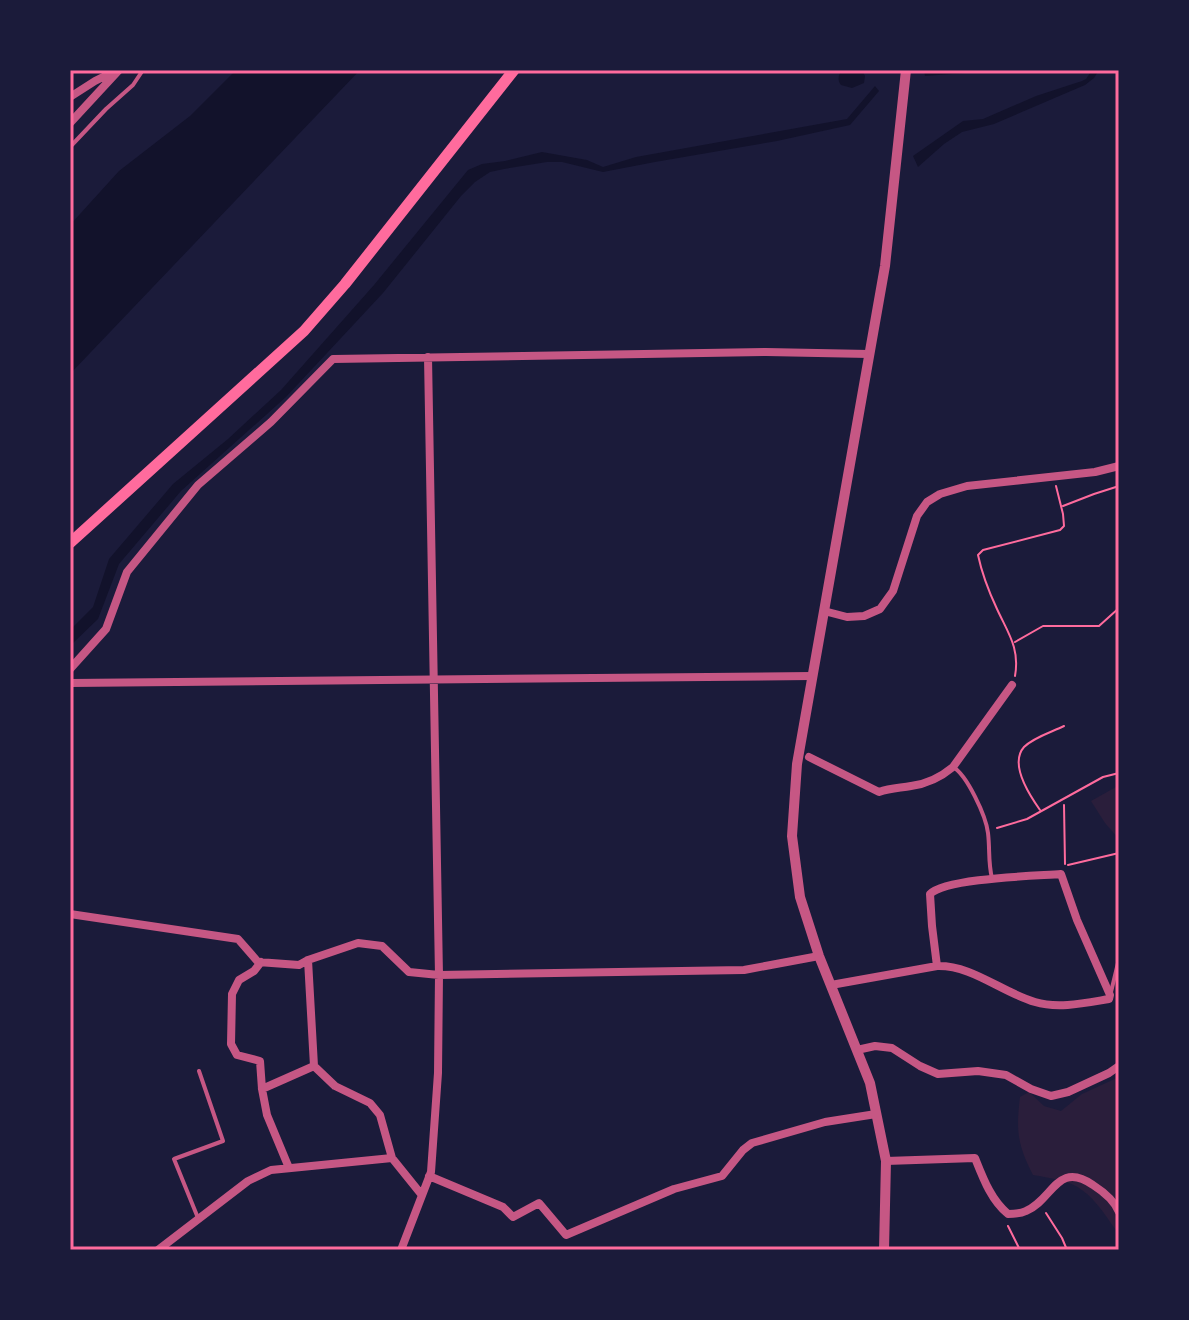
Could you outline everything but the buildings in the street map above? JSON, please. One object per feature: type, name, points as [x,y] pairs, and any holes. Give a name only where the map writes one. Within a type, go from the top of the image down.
[{"type":"main road","points":[[70,543],[304,331],[345,284],[514,70]]},
{"type":"street","points":[[70,97],[105,73],[118,70]]},
{"type":"street","points":[[70,123],[118,70]]},
{"type":"street","points":[[884,1250],[886,1161],[870,1083],[819,956],[800,897],[792,836],[797,764],[885,266],[906,70]]},
{"type":"street","points":[[101,90],[105,73]]},
{"type":"street","points":[[70,669],[106,629],[127,572],[198,485],[271,422],[333,359],[766,352],[869,354]]},
{"type":"street","points":[[401,1250],[431,1172],[438,1073],[435,680],[428,357]]},
{"type":"street","points":[[824,611],[847,617],[864,616],[880,609],[893,591],[917,516],[927,502],[940,494],[967,486],[1095,472],[1119,466]]},
{"type":"street","points":[[70,683],[812,676]]},
{"type":"street","points":[[809,757],[879,792],[941,777],[953,767],[1012,685]]},
{"type":"street","points":[[831,985],[946,966],[969,971],[1004,990],[1036,1002],[1053,1005],[1082,1003],[1109,999],[1110,995],[1077,920],[1063,870],[936,889],[930,894],[937,966]]},
{"type":"street","points":[[70,914],[238,939],[258,962],[299,965],[358,943],[382,946],[409,972],[439,975],[744,970],[819,956]]},
{"type":"street","points":[[308,960],[314,1066],[335,1086],[370,1103],[380,1115],[392,1158],[421,1194]]},
{"type":"street","points":[[261,962],[254,971],[239,980],[232,994],[231,1044],[237,1055],[260,1061],[267,1115],[289,1168]]},
{"type":"street","points":[[857,1050],[875,1046],[892,1048],[938,1074],[978,1071],[1006,1075],[1051,1096],[1068,1092],[1119,1066]]},
{"type":"street","points":[[262,1089],[314,1066]]},
{"type":"street","points":[[429,1176],[503,1207],[513,1217],[539,1203],[566,1235],[674,1189],[722,1176],[752,1143],[825,1122],[876,1114]]},
{"type":"street","points":[[158,1250],[248,1181],[271,1170],[392,1158]]},
{"type":"street","points":[[886,1161],[975,1158],[990,1193],[1008,1214],[1023,1213],[1064,1178],[1084,1178],[1104,1192],[1119,1212]]},
{"type":"lane","points":[[70,147],[133,85],[143,70]]},
{"type":"lane","points":[[953,767],[961,771],[988,831],[988,863],[993,880]]},
{"type":"lane","points":[[1110,995],[1118,963]]},
{"type":"lane","points":[[198,1218],[174,1159],[223,1141],[199,1071]]},
{"type":"path","points":[[1012,685],[1016,671],[1014,642],[987,585],[978,555],[983,550],[1060,530],[1064,526],[1054,476]]},
{"type":"path","points":[[1061,507],[1119,486]]},
{"type":"path","points":[[1014,642],[1043,626],[1099,626],[1119,608]]},
{"type":"path","points":[[1041,812],[1021,777],[1019,757],[1022,749],[1031,742],[1064,726]]},
{"type":"path","points":[[988,831],[1027,819],[1103,777],[1119,773]]},
{"type":"path","points":[[1064,805],[1063,870],[1119,853]]},
{"type":"path","points":[[1039,1202],[1067,1250]]},
{"type":"path","points":[[1008,1214],[1008,1226],[1020,1250]]},
{"type":"shaded area","points":[[236,70],[360,70],[70,374],[70,225],[119,171],[190,116]]},
{"type":"shaded area","points":[[844,70],[862,70],[864,83],[852,88],[841,85],[839,77]]},
{"type":"shaded area","points":[[924,70],[1005,70],[925,76]]},
{"type":"shaded area","points":[[1092,70],[1099,70],[1085,85],[994,124],[962,132],[918,167],[913,156],[963,121],[983,119],[1036,96],[1082,81]]},
{"type":"shaded area","points":[[875,86],[879,91],[850,125],[603,172],[562,162],[547,162],[490,172],[475,182],[383,293],[286,397],[181,491],[119,564],[98,619],[70,646],[70,630],[93,607],[109,559],[173,484],[281,390],[374,285],[468,170],[482,164],[542,152],[587,160],[603,167],[636,157],[847,119]]},
{"type":"shaded area","points":[[1119,788],[1119,839],[1091,801]]},
{"type":"shaded area","points":[[1119,1077],[1119,1234],[1082,1190],[1065,1182],[1033,1175],[1021,1145],[1018,1119],[1020,1097],[1029,1092],[1044,1106],[1061,1111],[1082,1094]]}]
